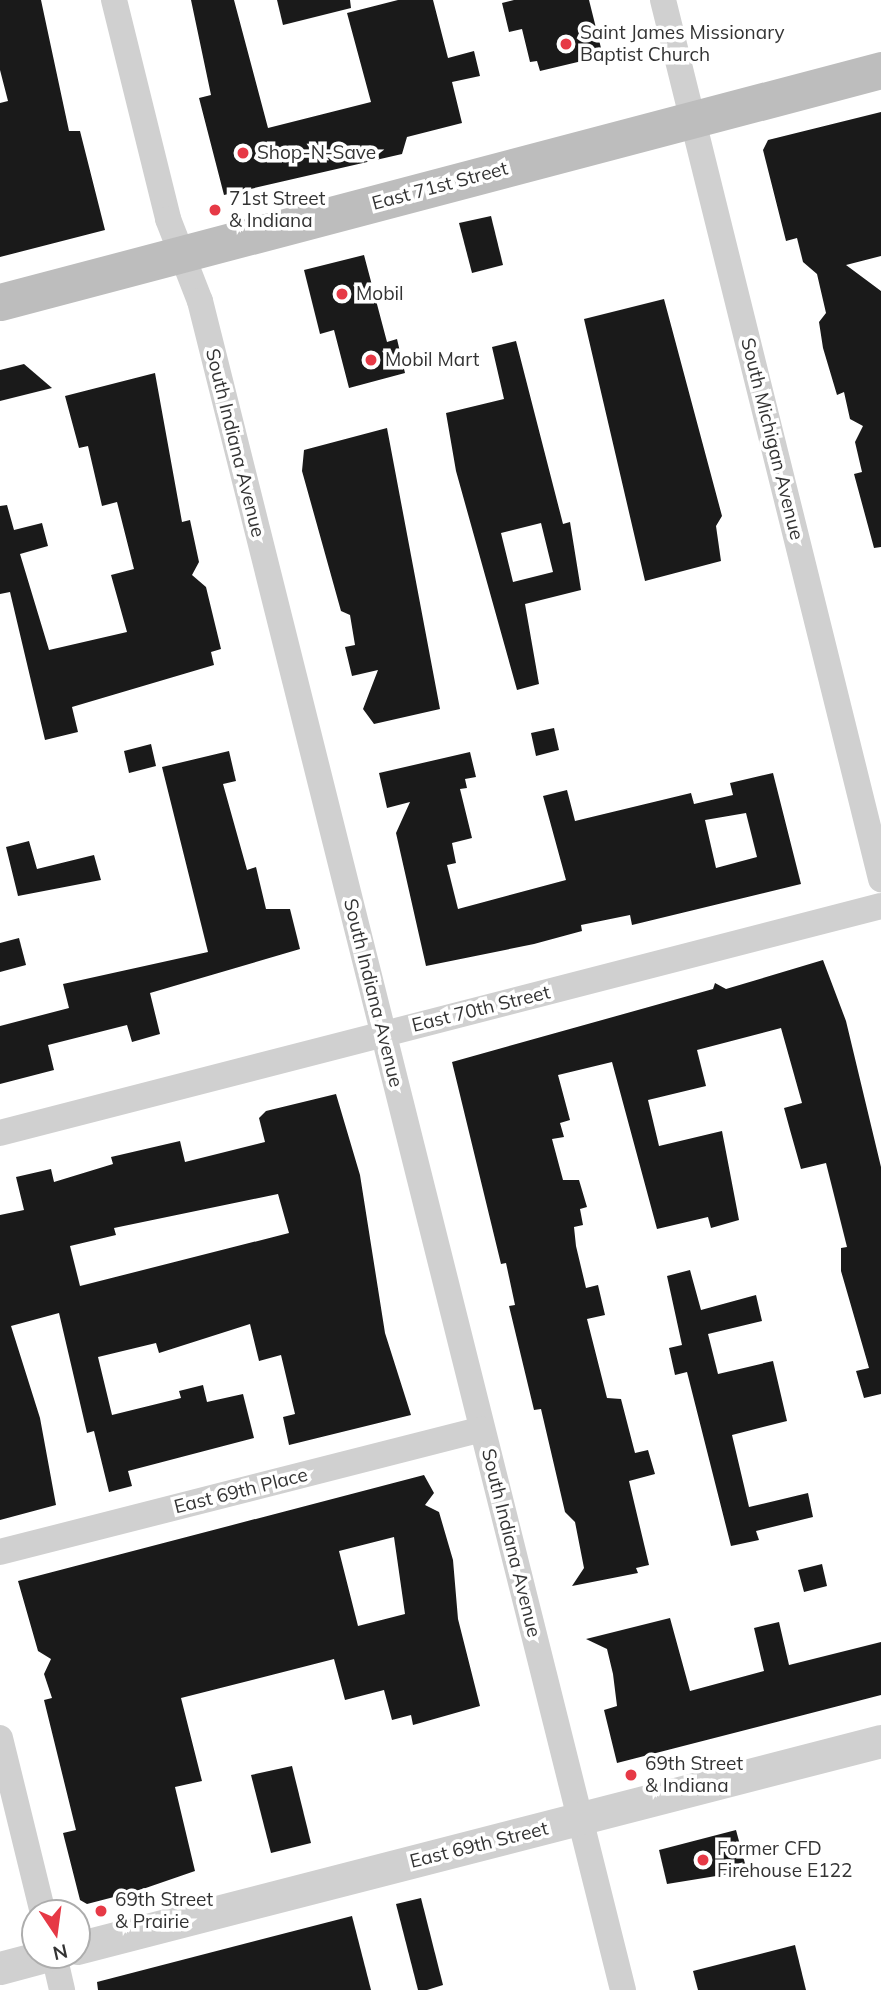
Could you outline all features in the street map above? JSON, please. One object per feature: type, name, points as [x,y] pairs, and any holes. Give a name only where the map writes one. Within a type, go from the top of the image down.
[{"type":"main road","name":"East 71st Street","points":[[0,302],[881,71]]},
{"type":"street","name":"South Indiana Avenue","points":[[114,0],[182,253],[200,301],[623,1990]]},
{"type":"street","name":"South Michigan Avenue","points":[[663,0],[881,879]]},
{"type":"street","name":"East 70th Street","points":[[0,1133],[881,906]]},
{"type":"street","name":"East 69th Place","points":[[0,1552],[482,1429]]},
{"type":"street","points":[[0,1738],[40,1899]]},
{"type":"street","name":"East 69th Street","points":[[91,1944],[881,1741]]},
{"type":"street","points":[[0,1968],[21,1963]]},
{"type":"street","points":[[55,1969],[62,1990]]},
{"type":"building","points":[[0,0],[41,0],[69,131],[80,131],[105,230],[0,257],[0,103],[8,101],[0,70]]},
{"type":"building","points":[[191,0],[234,0],[268,128],[371,102],[347,13],[398,0],[433,0],[448,58],[474,51],[480,76],[452,82],[462,123],[407,137],[402,154],[224,195],[199,98],[211,95]]},
{"type":"building","points":[[277,0],[350,0],[351,8],[283,25]]},
{"type":"building","points":[[514,0],[589,0],[603,56],[540,71],[537,61],[530,62],[522,29],[509,32],[502,3]]},
{"type":"building","points":[[881,112],[881,256],[846,265],[881,291],[881,547],[874,548],[854,474],[862,472],[855,442],[863,426],[850,419],[844,392],[837,395],[823,348],[819,322],[826,313],[817,274],[803,262],[797,238],[786,241],[763,150],[768,140]]},
{"type":"building","points":[[491,216],[503,265],[472,273],[459,223]]},
{"type":"building","points":[[364,255],[387,342],[397,339],[405,373],[349,388],[334,330],[320,334],[304,270]]},
{"type":"building","points":[[664,299],[722,516],[716,526],[721,561],[645,581],[584,319]]},
{"type":"building","points":[[516,341],[563,524],[570,522],[581,590],[525,604],[539,684],[517,690],[456,471],[446,413],[504,399],[492,347]],"holes":[[[541,523],[553,572],[513,582],[501,533]]]},
{"type":"building","points":[[24,364],[52,388],[0,401],[0,370]]},
{"type":"building","points":[[155,373],[182,522],[190,520],[199,562],[192,575],[206,587],[221,649],[211,652],[214,665],[72,707],[78,732],[45,740],[10,592],[0,594],[0,506],[7,505],[14,530],[42,523],[48,546],[20,554],[49,650],[127,632],[111,575],[134,569],[117,502],[102,506],[88,446],[79,448],[65,396]]},
{"type":"building","points":[[387,428],[440,709],[374,724],[363,709],[378,670],[352,676],[345,647],[355,645],[350,615],[341,611],[302,471],[304,450]]},
{"type":"building","points":[[554,728],[559,750],[536,756],[531,733]]},
{"type":"building","points":[[151,744],[156,766],[129,773],[124,751]]},
{"type":"building","points":[[229,751],[236,781],[223,784],[247,870],[256,867],[266,909],[290,909],[300,949],[150,993],[160,1034],[132,1042],[127,1025],[48,1045],[54,1070],[0,1084],[0,1026],[69,1008],[63,984],[208,952],[162,767]]},
{"type":"building","points":[[470,752],[476,777],[465,779],[467,788],[460,789],[472,838],[452,843],[456,863],[447,865],[458,909],[566,880],[543,796],[567,790],[575,821],[691,793],[694,804],[733,795],[730,783],[773,773],[801,884],[632,925],[630,915],[581,925],[582,931],[534,944],[426,966],[396,833],[410,802],[387,808],[379,773]],"holes":[[[746,813],[757,857],[716,868],[705,820]]]},
{"type":"building","points":[[29,841],[37,869],[94,855],[101,880],[18,896],[6,847]]},
{"type":"building","points":[[19,938],[26,965],[0,972],[0,943]]},
{"type":"building","points":[[823,960],[846,1021],[881,1167],[881,1394],[864,1398],[856,1371],[869,1368],[841,1271],[841,1248],[847,1247],[826,1163],[801,1169],[790,1130],[784,1108],[802,1103],[781,1028],[697,1050],[706,1086],[648,1100],[659,1146],[722,1131],[739,1220],[711,1228],[708,1217],[657,1229],[612,1062],[558,1075],[570,1120],[560,1123],[564,1137],[552,1139],[563,1180],[579,1180],[587,1207],[580,1209],[583,1225],[574,1227],[576,1246],[586,1288],[598,1285],[605,1315],[587,1319],[607,1398],[621,1399],[635,1453],[648,1450],[655,1474],[629,1481],[649,1565],[636,1568],[638,1573],[572,1586],[584,1568],[575,1522],[565,1512],[541,1409],[534,1410],[509,1306],[515,1305],[506,1263],[501,1264],[452,1062],[713,989],[715,983],[726,989]]},
{"type":"building","points":[[336,1094],[360,1175],[385,1333],[411,1415],[289,1445],[283,1417],[295,1414],[281,1355],[259,1361],[250,1324],[159,1353],[156,1343],[98,1357],[112,1415],[181,1398],[179,1391],[203,1385],[207,1402],[243,1394],[254,1438],[128,1471],[132,1486],[109,1492],[94,1431],[87,1433],[59,1313],[11,1326],[40,1418],[56,1505],[0,1520],[0,1215],[24,1210],[16,1177],[51,1169],[54,1182],[113,1164],[111,1157],[180,1141],[185,1162],[265,1142],[259,1118],[266,1111]],"holes":[[[278,1194],[289,1233],[80,1286],[70,1246],[116,1235],[114,1228]]]},
{"type":"building","points":[[690,1270],[701,1310],[756,1295],[762,1321],[708,1334],[718,1374],[773,1361],[787,1421],[732,1435],[749,1507],[808,1493],[813,1517],[756,1531],[759,1540],[731,1546],[687,1372],[675,1375],[669,1348],[682,1345],[667,1276]]},
{"type":"building","points":[[424,1475],[434,1493],[425,1505],[439,1512],[453,1560],[458,1619],[480,1706],[413,1725],[411,1715],[392,1720],[384,1690],[345,1700],[334,1659],[181,1698],[202,1781],[175,1787],[195,1871],[91,1903],[91,1899],[80,1899],[63,1833],[76,1830],[44,1700],[52,1698],[44,1674],[51,1659],[38,1651],[18,1581]],"holes":[[[394,1537],[405,1614],[358,1626],[339,1551]]]},
{"type":"building","points":[[822,1564],[827,1586],[804,1592],[798,1570]]},
{"type":"building","points":[[670,1618],[690,1691],[764,1671],[754,1628],[779,1622],[789,1665],[881,1642],[881,1695],[617,1763],[604,1710],[617,1706],[607,1649],[586,1639]]},
{"type":"building","points":[[292,1766],[311,1843],[271,1853],[251,1775]]},
{"type":"building","name":"Former CFD Firehouse E122","points":[[736,1830],[747,1871],[667,1884],[659,1850]]},
{"type":"building","points":[[421,1898],[443,1985],[427,1990],[418,1990],[396,1904]]},
{"type":"building","points":[[352,1916],[371,1990],[98,1990],[97,1982]]},
{"type":"building","points":[[795,1945],[806,1990],[698,1990],[693,1971]]},
{"type":"place","name":"Saint James Missionary Baptist Church","points":[[566,44]]},
{"type":"place","name":"Shop-N-Save","points":[[243,153]]},
{"type":"place","name":"71st Street & Indiana","points":[[215,210]]},
{"type":"place","name":"Mobil","points":[[342,294]]},
{"type":"place","name":"Mobil Mart","points":[[371,360]]},
{"type":"place","name":"69th Street & Indiana","points":[[631,1775]]},
{"type":"place","name":"Former CFD Firehouse E122","points":[[703,1860]]},
{"type":"place","name":"69th Street & Prairie","points":[[101,1911]]}]
